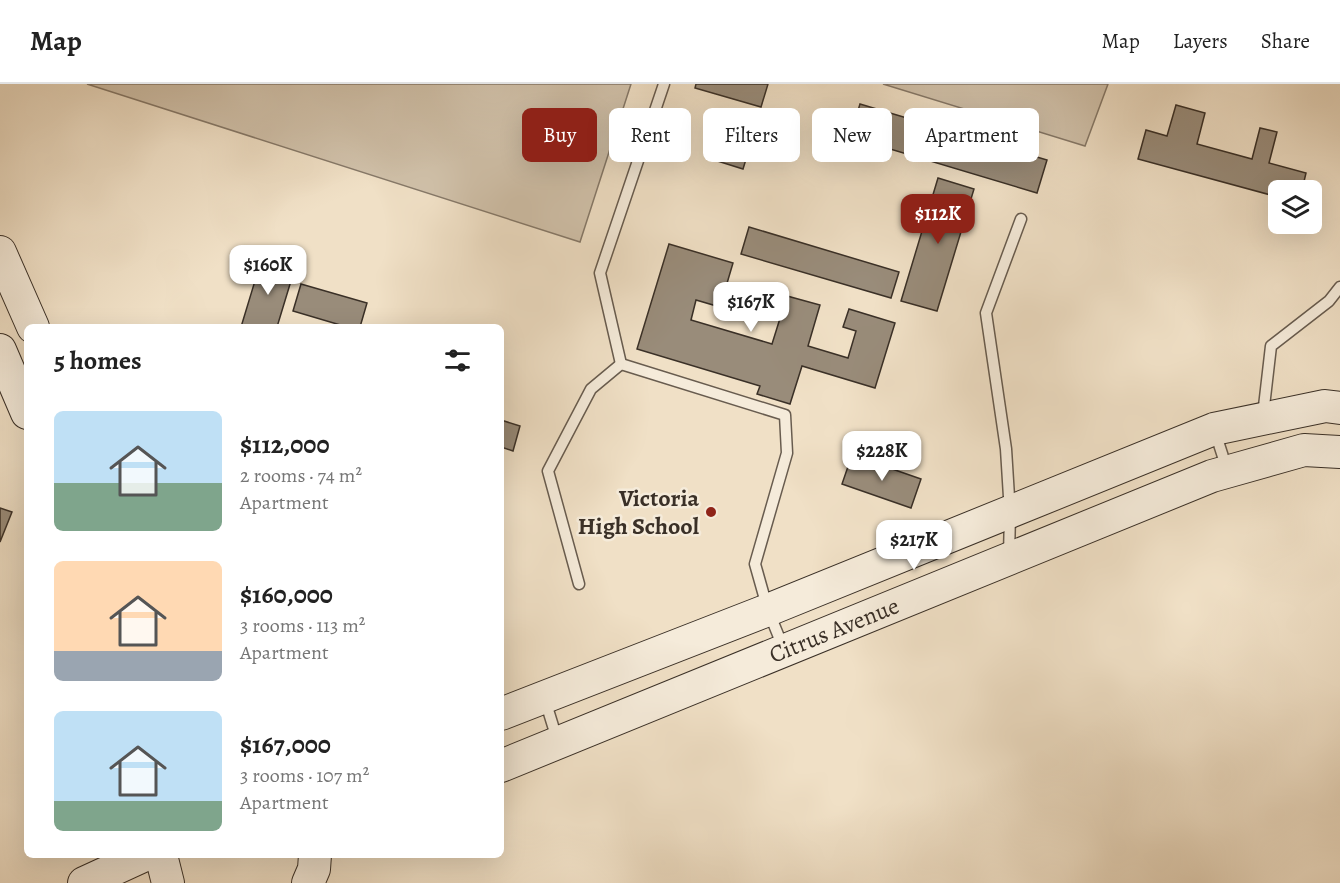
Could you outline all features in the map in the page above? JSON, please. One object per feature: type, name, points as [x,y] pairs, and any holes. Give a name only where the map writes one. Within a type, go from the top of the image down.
[{"type":"street","points":[[0,252],[32,324]]},
{"type":"street","points":[[0,350],[24,406]]},
{"type":"street","name":"Citrus Avenue","points":[[504,713],[768,610],[1214,429],[1325,406],[1340,408]]},
{"type":"street","name":"Citrus Avenue","points":[[504,765],[1008,559],[1228,472],[1304,450],[1340,452]]},
{"type":"street","points":[[84,883],[138,858]]},
{"type":"street","points":[[161,858],[168,883]]},
{"type":"street","points":[[308,883],[314,869],[315,858]]},
{"type":"lane","points":[[621,364],[600,273],[664,84]]},
{"type":"lane","points":[[1008,559],[1010,513],[1006,449],[986,313],[1021,219]]},
{"type":"lane","points":[[1263,419],[1270,346],[1329,301],[1340,287]]},
{"type":"lane","points":[[579,584],[548,471],[591,389],[621,364]]},
{"type":"lane","points":[[621,364],[784,415],[787,453],[755,564],[768,610],[784,650]]},
{"type":"lane","points":[[1214,429],[1228,472]]},
{"type":"lane","points":[[545,697],[558,742]]},
{"type":"shaded area","points":[[87,84],[631,84],[623,108],[609,108],[609,152],[580,242]]},
{"type":"shaded area","points":[[883,84],[1108,84],[1085,146],[1039,132],[1039,108],[961,108]]},
{"type":"building","points":[[696,84],[768,84],[761,107],[695,88]]},
{"type":"building","points":[[860,104],[873,108],[859,108]]},
{"type":"building","points":[[1176,105],[1205,113],[1197,144],[1252,159],[1260,128],[1277,132],[1269,163],[1306,173],[1304,180],[1268,180],[1268,194],[1138,159],[1146,130],[1167,136]]},
{"type":"building","points":[[892,114],[904,117],[904,153],[892,150]]},
{"type":"building","points":[[1039,158],[1047,160],[1037,193],[933,162],[1039,162]]},
{"type":"building","points":[[721,162],[745,162],[743,169]]},
{"type":"building","points":[[938,178],[974,189],[937,311],[901,301]]},
{"type":"building","points":[[749,227],[899,272],[891,298],[741,254]]},
{"type":"building","points":[[669,244],[733,263],[720,307],[696,300],[691,320],[772,344],[787,296],[820,305],[808,346],[848,358],[856,331],[843,327],[849,309],[895,323],[875,388],[802,366],[790,404],[757,394],[760,386],[637,349]]},
{"type":"building","points":[[261,261],[294,271],[278,324],[242,324]]},
{"type":"building","points":[[301,284],[367,303],[361,324],[337,324],[293,311]]},
{"type":"building","points":[[504,421],[520,426],[513,451],[504,448]]},
{"type":"building","points":[[852,455],[921,479],[911,508],[842,484]]},
{"type":"building","points":[[0,508],[12,512],[0,542]]},
{"type":"place","name":"Victoria High School","points":[[711,512]]}]
